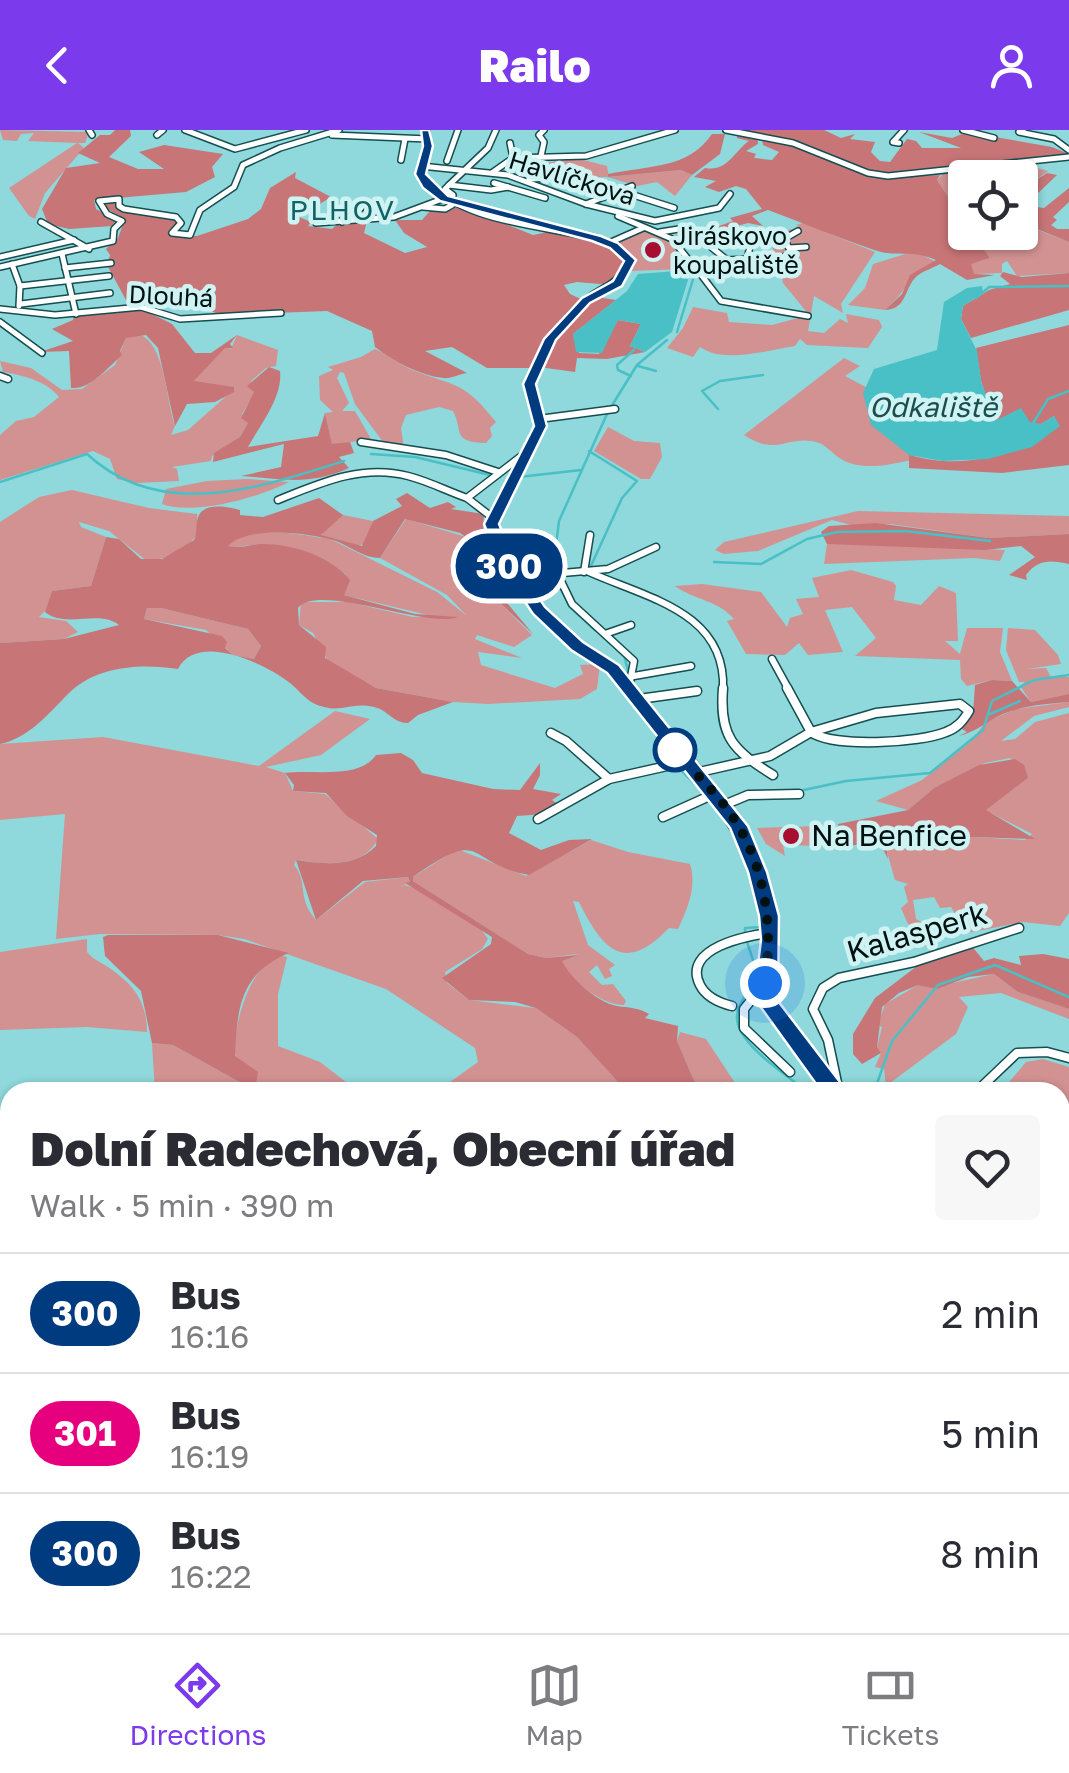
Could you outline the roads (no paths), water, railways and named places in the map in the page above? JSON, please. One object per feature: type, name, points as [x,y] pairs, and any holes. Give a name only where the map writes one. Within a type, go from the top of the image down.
[{"type":"main road","points":[[426,130],[428,139],[420,166],[423,181],[444,198],[609,243],[630,260],[622,278],[586,300],[562,322],[532,374],[530,391],[539,418],[539,432],[492,524],[516,578],[539,610],[563,634],[632,682],[639,699],[685,762],[724,805],[750,850],[764,897],[770,934],[765,983],[768,1002],[829,1082]]},
{"type":"street","points":[[156,135],[163,130]]},
{"type":"street","points":[[184,130],[235,148],[306,130]]},
{"type":"street","points":[[285,130],[292,133]]},
{"type":"street","points":[[401,160],[407,130]]},
{"type":"street","points":[[447,161],[458,130]]},
{"type":"street","points":[[316,223],[394,217],[453,195],[446,189],[488,148],[496,130]]},
{"type":"street","points":[[541,156],[544,142],[539,135],[544,130]]},
{"type":"street","points":[[493,172],[513,158],[586,156],[675,130]]},
{"type":"street","points":[[726,130],[794,143],[868,173],[888,176],[1069,153]]},
{"type":"street","points":[[899,143],[893,142],[904,130]]},
{"type":"street","points":[[963,130],[994,138]]},
{"type":"street","points":[[1024,130],[1019,132],[1054,139],[1069,153]]},
{"type":"street","points":[[0,267],[89,249],[116,238],[114,229],[122,221],[104,212],[99,201],[106,198],[119,199],[119,206],[124,209],[156,211],[179,218],[181,222],[172,232],[177,236],[193,233],[202,207],[234,187],[241,168],[248,162],[280,148],[338,132],[402,140],[428,139]]},
{"type":"street","points":[[185,143],[198,136]]},
{"type":"street","points":[[510,144],[513,158]]},
{"type":"street","points":[[439,153],[449,154]]},
{"type":"street","name":"Havlíčkova","points":[[420,166],[493,172],[586,204],[652,221],[720,208],[730,194]]},
{"type":"street","points":[[524,180],[577,177],[674,208]]},
{"type":"street","points":[[554,178],[603,197]]},
{"type":"street","points":[[494,183],[545,198]]},
{"type":"street","points":[[449,185],[508,188]]},
{"type":"street","points":[[586,204],[632,186]]},
{"type":"street","points":[[586,204],[676,242],[688,259],[736,273],[767,272],[791,251],[784,239],[798,231]]},
{"type":"street","points":[[419,206],[452,206]]},
{"type":"street","points":[[342,222],[361,208]]},
{"type":"street","points":[[41,222],[89,249]]},
{"type":"street","points":[[609,243],[644,228]]},
{"type":"street","points":[[657,232],[685,228]]},
{"type":"street","points":[[683,252],[705,260],[730,262],[749,258],[752,238],[740,236],[710,247],[730,262]]},
{"type":"street","points":[[0,257],[74,240]]},
{"type":"street","points":[[789,248],[806,248]]},
{"type":"street","points":[[62,254],[76,314]]},
{"type":"street","points":[[0,257],[21,262]]},
{"type":"street","points":[[65,268],[111,263]]},
{"type":"street","points":[[12,264],[22,304]]},
{"type":"street","points":[[716,268],[699,272],[721,301],[808,316]]},
{"type":"street","points":[[20,286],[109,276]]},
{"type":"street","points":[[11,311],[22,304],[110,293]]},
{"type":"street","name":"Dlouhá","points":[[0,309],[76,314],[141,308],[180,319],[281,313]]},
{"type":"street","points":[[0,322],[42,352]]},
{"type":"street","points":[[0,376],[8,379]]},
{"type":"street","points":[[539,418],[612,409]]},
{"type":"street","points":[[361,442],[446,455],[498,472]]},
{"type":"street","points":[[467,498],[529,450]]},
{"type":"street","points":[[278,500],[333,478],[367,471],[411,477],[467,498],[492,518]]},
{"type":"street","points":[[587,572],[590,535]]},
{"type":"street","points":[[516,578],[587,572],[645,556],[656,547]]},
{"type":"street","points":[[587,572],[617,586],[638,589],[709,634],[723,668],[720,720],[732,745],[749,763],[773,775]]},
{"type":"street","points":[[558,575],[572,604],[634,662],[632,682],[691,666]]},
{"type":"street","points":[[604,634],[631,625]]},
{"type":"street","points":[[627,653],[640,649]]},
{"type":"street","points":[[694,773],[749,763],[776,754],[812,734],[900,710],[960,704],[970,711],[968,719],[957,727],[906,741],[821,738],[812,734],[772,659]]},
{"type":"street","points":[[639,699],[697,691]]},
{"type":"street","points":[[551,733],[565,736],[591,769],[609,779]]},
{"type":"street","points":[[721,767],[732,745]]},
{"type":"street","points":[[538,819],[609,779],[685,762]]},
{"type":"street","points":[[663,817],[714,794]]},
{"type":"street","points":[[724,805],[748,795],[799,794]]},
{"type":"street","name":"Kalasperk","points":[[835,1082],[828,1040],[813,1009],[826,984],[867,970],[910,964],[974,938],[1019,928]]},
{"type":"street","points":[[732,1006],[718,1003],[703,990],[696,977],[697,965],[705,954],[745,937],[770,934]]},
{"type":"street","points":[[765,983],[740,1018],[744,1028],[790,1072]]},
{"type":"street","points":[[987,1082],[1017,1053],[1047,1052],[1069,1058]]},
{"type":"water","points":[[686,272],[688,280],[672,332],[645,352],[630,346],[641,324],[618,320],[602,353],[576,352],[573,334],[627,291],[638,274]]},
{"type":"water","name":"Odkaliště","points":[[982,286],[983,293],[963,306],[961,319],[977,351],[981,381],[995,421],[1021,408],[1030,422],[1041,424],[1054,416],[1060,426],[1032,447],[988,459],[942,461],[909,455],[871,425],[863,393],[874,369],[937,350],[944,302],[967,288]]},
{"type":"waterway","points":[[677,332],[694,276],[687,270],[692,266],[685,261]]},
{"type":"waterway","points":[[976,298],[989,287],[1069,286]]},
{"type":"waterway","points":[[630,376],[637,365],[667,340]]},
{"type":"waterway","points":[[630,376],[618,370],[617,365],[634,350]]},
{"type":"waterway","points":[[638,366],[656,371]]},
{"type":"waterway","points":[[718,409],[702,391],[720,381],[763,375]]},
{"type":"waterway","points":[[611,407],[630,376]]},
{"type":"waterway","points":[[1032,425],[1048,399],[1069,391]]},
{"type":"waterway","points":[[590,452],[607,414]]},
{"type":"waterway","points":[[553,570],[559,521],[590,452]]},
{"type":"waterway","points":[[590,452],[637,481],[622,498],[590,568]]},
{"type":"waterway","points":[[0,482],[87,454],[116,475],[146,488],[211,493],[245,489],[344,461]]},
{"type":"waterway","points":[[371,454],[415,457],[490,475]]},
{"type":"waterway","points":[[519,477],[581,470]]},
{"type":"waterway","points":[[714,562],[761,564],[807,539],[837,532],[905,531],[990,541]]},
{"type":"waterway","points":[[555,578],[570,607],[595,630]]},
{"type":"waterway","points":[[624,655],[628,671],[625,677]]},
{"type":"waterway","points":[[799,791],[846,781],[930,773],[983,730],[992,701],[1034,680],[1069,675]]},
{"type":"waterway","points":[[990,714],[1020,701]]},
{"type":"waterway","points":[[640,710],[673,762]]},
{"type":"waterway","points":[[679,768],[705,794]]},
{"type":"waterway","points":[[710,800],[734,835]]},
{"type":"waterway","points":[[745,934],[745,928],[760,927],[762,923],[755,883]]},
{"type":"waterway","points":[[747,942],[757,972],[738,1010],[739,1026],[754,1048],[795,1082]]},
{"type":"waterway","points":[[878,1082],[892,1041],[938,985],[995,965],[1069,997]]},
{"type":"place","name":"Jiráskovo koupaliště","points":[[653,250]]},
{"type":"place","name":"Na Benfice","points":[[791,836]]},
{"type":"district","name":"PLHOV","points":[[343,210]]}]
